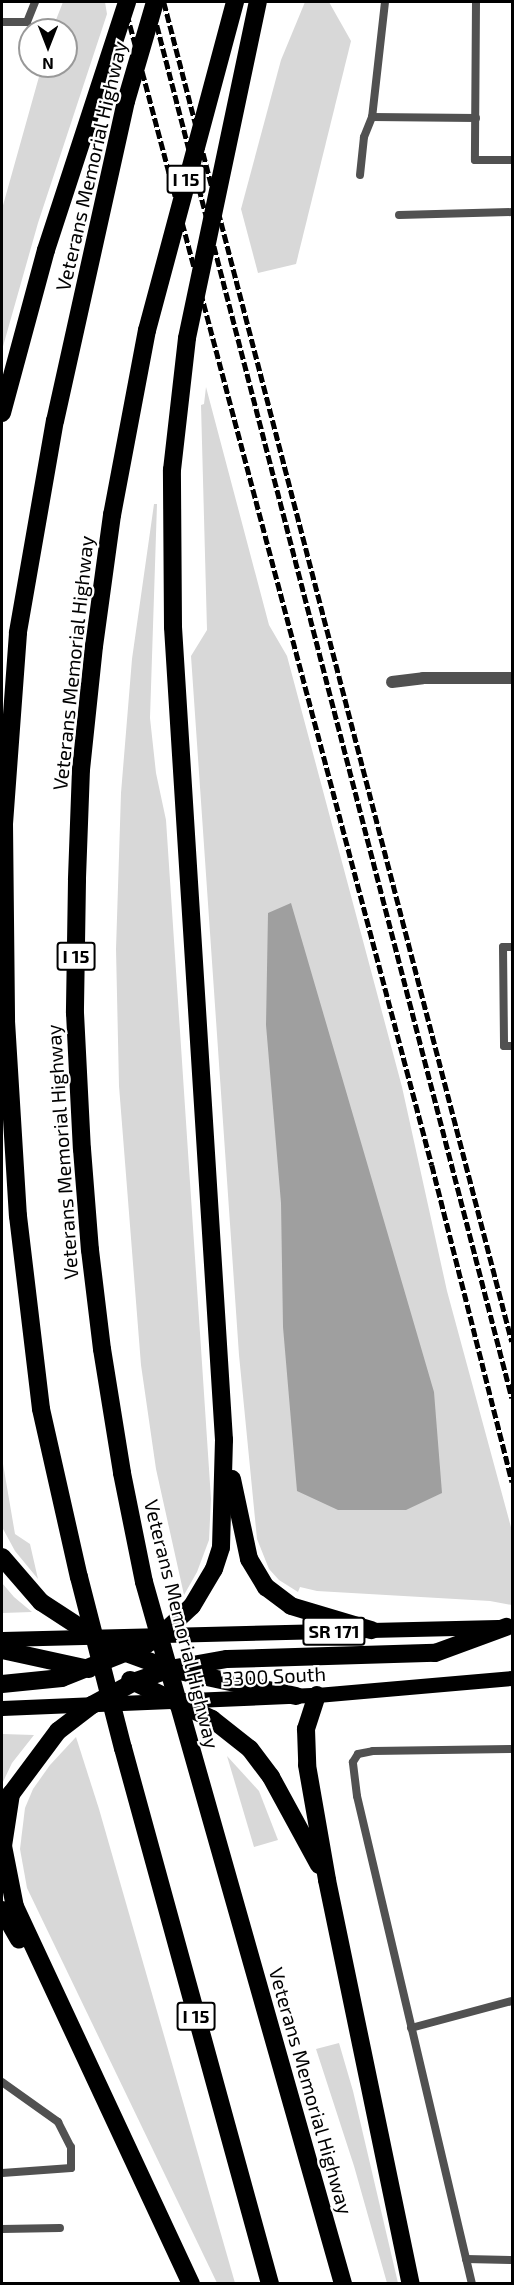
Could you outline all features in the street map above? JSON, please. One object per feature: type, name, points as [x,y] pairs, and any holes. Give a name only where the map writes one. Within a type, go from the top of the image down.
[{"type":"highway","points":[[2,413],[46,250],[127,2]]},
{"type":"highway","name":"Veterans Memorial Highway","points":[[154,2],[126,101],[55,420],[18,633],[4,824],[6,1021],[18,1216],[41,1409],[79,1577],[123,1748],[270,2283]]},
{"type":"highway","name":"Veterans Memorial Highway","points":[[234,2],[147,330],[112,515],[81,768],[75,1013],[90,1250],[102,1349],[122,1473],[144,1582],[193,1763],[343,2283]]},
{"type":"highway","points":[[2,1684],[48,1681],[88,1669],[126,1654],[161,1635],[192,1606],[214,1569],[224,1526],[225,1440],[173,627],[172,470],[187,338],[258,2]]},
{"type":"highway","points":[[225,1440],[249,1559],[266,1587],[291,1606],[371,1630]]},
{"type":"highway","points":[[2,1557],[41,1602],[92,1636],[126,1654],[170,1669],[296,1696]]},
{"type":"highway","points":[[191,2283],[69,2027],[15,1906],[3,1846],[11,1794],[51,1739],[92,1705],[136,1681],[170,1669],[227,1659],[435,1653],[509,1627]]},
{"type":"highway","points":[[2,1650],[136,1681],[223,1726],[260,1761],[327,1880]]},
{"type":"highway","points":[[317,1695],[306,1729],[307,1765],[327,1880],[411,2283]]},
{"type":"highway","points":[[2,1910],[69,2027]]},
{"type":"main road","name":"SR 171","points":[[2,1639],[509,1627]]},
{"type":"main road","name":"3300 South","points":[[2,1708],[317,1695],[513,1678]]},
{"type":"street","points":[[392,682],[423,678],[513,678]]},
{"type":"lane","points":[[2,22],[27,22],[34,2]]},
{"type":"lane","points":[[360,175],[364,137],[372,117],[385,2]]},
{"type":"lane","points":[[476,2],[476,160],[513,159]]},
{"type":"lane","points":[[372,117],[476,118]]},
{"type":"lane","points":[[399,215],[513,212]]},
{"type":"lane","points":[[513,947],[503,947],[504,1046],[513,1046]]},
{"type":"lane","points":[[472,2283],[357,1796],[353,1762],[358,1754],[373,1752],[513,1749]]},
{"type":"lane","points":[[411,2028],[513,2001]]},
{"type":"lane","points":[[2,2082],[58,2122],[71,2147],[71,2168],[2,2173]]},
{"type":"lane","points":[[2,2229],[60,2228]]},
{"type":"lane","points":[[466,2259],[513,2260]]},
{"type":"shaded area","points":[[63,2],[105,2],[107,14],[38,223],[2,350],[2,209],[39,78],[78,78],[78,18],[57,18]]},
{"type":"shaded area","points":[[305,2],[329,2],[351,41],[296,264],[258,273],[241,209],[281,60]]},
{"type":"shaded area","points":[[206,387],[269,625],[287,656],[402,1087],[447,1291],[512,1531],[512,1605],[490,1601],[317,1591],[300,1587],[298,1592],[279,1580],[269,1569],[257,1539],[239,1355],[191,656],[207,630],[201,405],[204,404]]},
{"type":"shaded area","points":[[154,504],[157,504],[150,718],[156,773],[166,820],[211,1499],[209,1540],[197,1572],[184,1595],[156,1469],[141,1365],[119,1086],[116,949],[121,793],[132,659]]},
{"type":"shaded area","points":[[291,903],[434,1392],[442,1493],[406,1510],[338,1510],[297,1491],[283,1327],[281,1203],[266,1025],[268,913]]},
{"type":"shaded area","points":[[2,1458],[15,1534],[30,1544],[38,1579],[15,1551],[2,1527]]},
{"type":"shaded area","points":[[2,1583],[14,1597],[32,1612],[2,1613]]},
{"type":"shaded area","points":[[2,1734],[34,1735],[12,1763],[2,1784]]},
{"type":"shaded area","points":[[76,1737],[99,1809],[235,2283],[217,2283],[27,1888],[20,1849],[25,1808],[33,1789],[50,1765]]},
{"type":"shaded area","points":[[227,1756],[259,1791],[278,1840],[254,1847]]},
{"type":"shaded area","points":[[339,2043],[353,2091],[398,2283],[387,2283],[354,2166],[316,2049]]},
{"type":"railway","points":[[124,2],[432,1165],[512,1482]]},
{"type":"railway","points":[[151,2],[512,1398]]},
{"type":"railway","points":[[164,2],[512,1342]]}]
